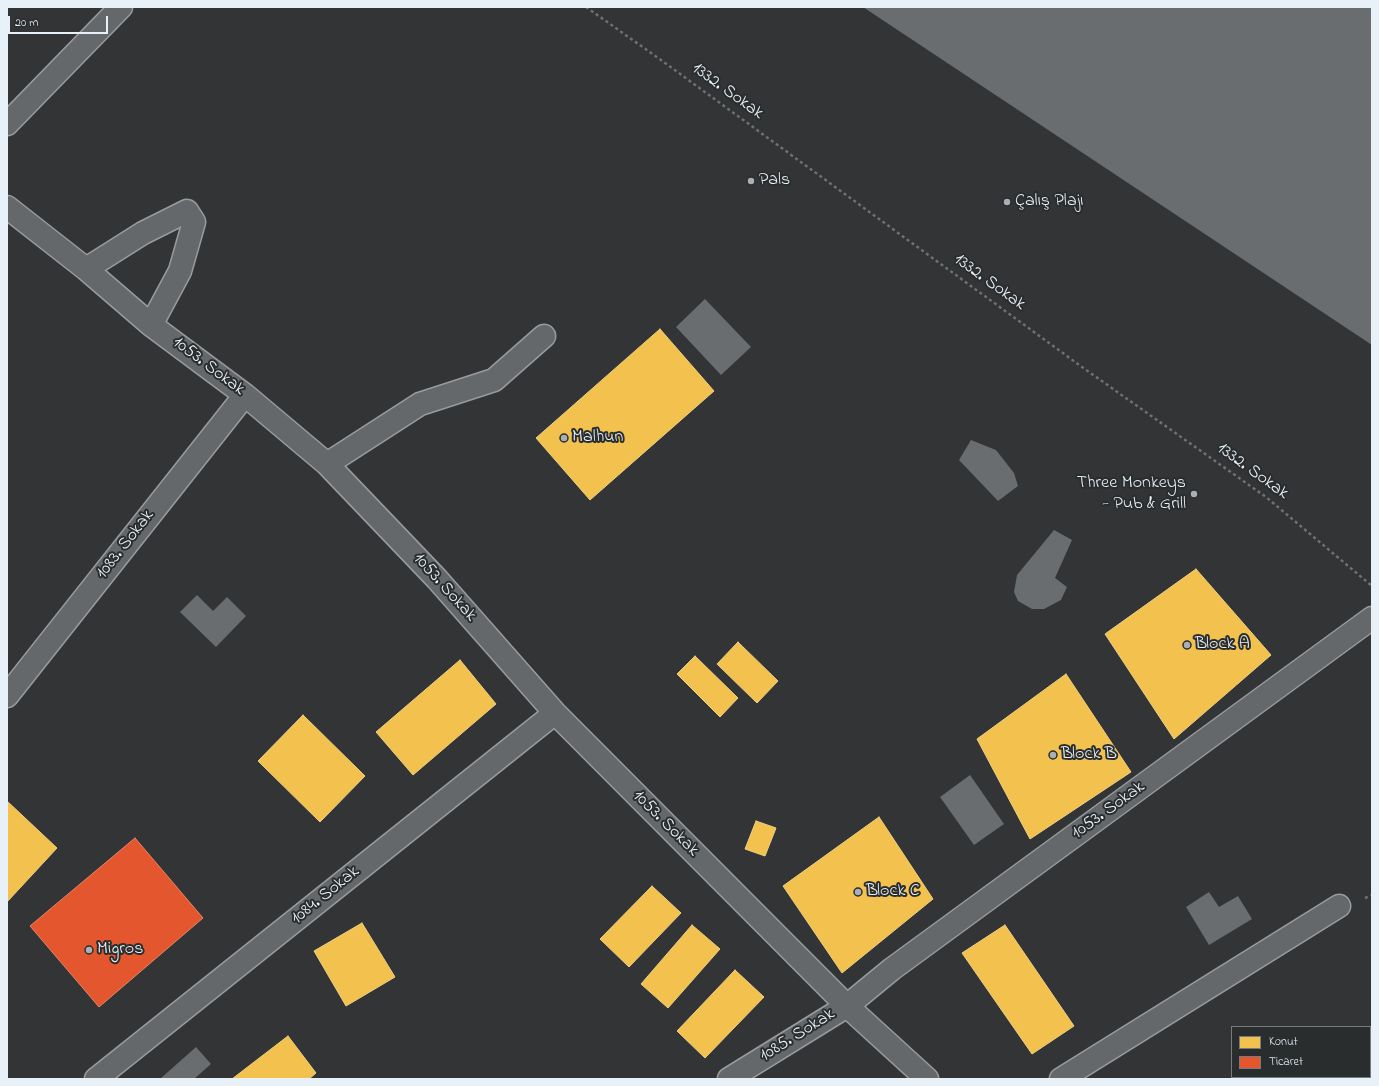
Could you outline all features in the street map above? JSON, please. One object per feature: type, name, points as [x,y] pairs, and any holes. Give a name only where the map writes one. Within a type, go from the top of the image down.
[{"type":"street","points":[[7,124],[121,7]]},
{"type":"street","name":"1053. Sokak","points":[[7,207],[86,269],[151,325],[245,395],[327,464],[437,579],[555,713],[847,1006],[927,1079]]},
{"type":"street","points":[[86,269],[143,233],[187,211],[194,222],[180,271],[151,325]]},
{"type":"street","points":[[327,464],[420,404],[494,380],[544,336]]},
{"type":"street","name":"1083. Sokak","points":[[7,696],[245,395]]},
{"type":"street","name":"1053. Sokak","points":[[847,1006],[892,969],[1372,618]]},
{"type":"street","name":"1084. Sokak","points":[[96,1079],[555,713]]},
{"type":"street","points":[[1062,1079],[1338,906]]},
{"type":"street","name":"1085. Sokak","points":[[729,1079],[847,1006]]},
{"type":"path","name":"1332. Sokak","points":[[586,7],[667,64],[1076,362],[1266,497],[1372,586]]},
{"type":"shaded area","points":[[863,7],[1372,7],[1372,345],[869,11]]},
{"type":"shaded area","points":[[705,299],[751,347],[721,375],[676,327]]},
{"type":"shaded area","points":[[971,440],[996,450],[1014,473],[1018,486],[998,501],[959,460]]},
{"type":"shaded area","points":[[1054,530],[1072,540],[1055,578],[1067,587],[1061,600],[1044,609],[1032,609],[1018,601],[1014,592],[1017,575]]},
{"type":"shaded area","points":[[197,595],[213,611],[227,597],[246,616],[216,647],[180,612]]},
{"type":"shaded area","points":[[970,775],[1004,824],[974,845],[940,797]]},
{"type":"shaded area","points":[[1209,892],[1219,907],[1238,896],[1252,919],[1209,945],[1186,907]]},
{"type":"shaded area","points":[[196,1047],[211,1064],[194,1079],[160,1079]]},
{"type":"building: Konut","points":[[660,329],[714,391],[590,500],[536,438]]},
{"type":"building: Konut","name":"Block A","points":[[1196,569],[1271,655],[1174,739],[1105,634]]},
{"type":"building: Konut","points":[[738,642],[778,681],[757,703],[717,664]]},
{"type":"building: Konut","points":[[695,656],[738,698],[720,717],[677,674]]},
{"type":"building: Konut","points":[[460,660],[496,704],[413,775],[376,732]]},
{"type":"building: Konut","name":"Block B","points":[[1066,674],[1131,772],[1030,839],[977,739]]},
{"type":"building: Konut","points":[[303,715],[365,776],[320,822],[258,761]]},
{"type":"building: Konut","points":[[7,801],[57,848],[7,902]]},
{"type":"building: Konut","name":"Block C","points":[[879,817],[933,899],[842,973],[783,886]]},
{"type":"building: Konut","points":[[756,821],[776,828],[765,856],[745,849]]},
{"type":"building: Konut","points":[[652,886],[681,913],[629,967],[600,939]]},
{"type":"building: Konut","points":[[362,923],[395,977],[346,1006],[314,951]]},
{"type":"building: Konut","points":[[692,925],[720,949],[668,1008],[641,984]]},
{"type":"building: Konut","points":[[1005,925],[1074,1026],[1032,1054],[962,953]]},
{"type":"building: Konut","points":[[735,970],[764,997],[705,1058],[677,1031]]},
{"type":"building: Konut","points":[[288,1036],[316,1073],[309,1079],[232,1079]]},
{"type":"building: Ticaret","points":[[135,838],[203,918],[99,1007],[30,926]]},
{"type":"place","name":"Pals","points":[[751,181]]},
{"type":"place","name":"Çalış Plajı","points":[[1007,202]]},
{"type":"place","name":"Malhun","points":[[564,438]]},
{"type":"place","name":"Three Monkeys - Pub & Grill","points":[[1194,494]]},
{"type":"place","name":"Block A","points":[[1187,645]]},
{"type":"place","name":"Block B","points":[[1053,755]]},
{"type":"place","name":"Block C","points":[[858,892]]},
{"type":"place","name":"Migros","points":[[89,950]]}]
